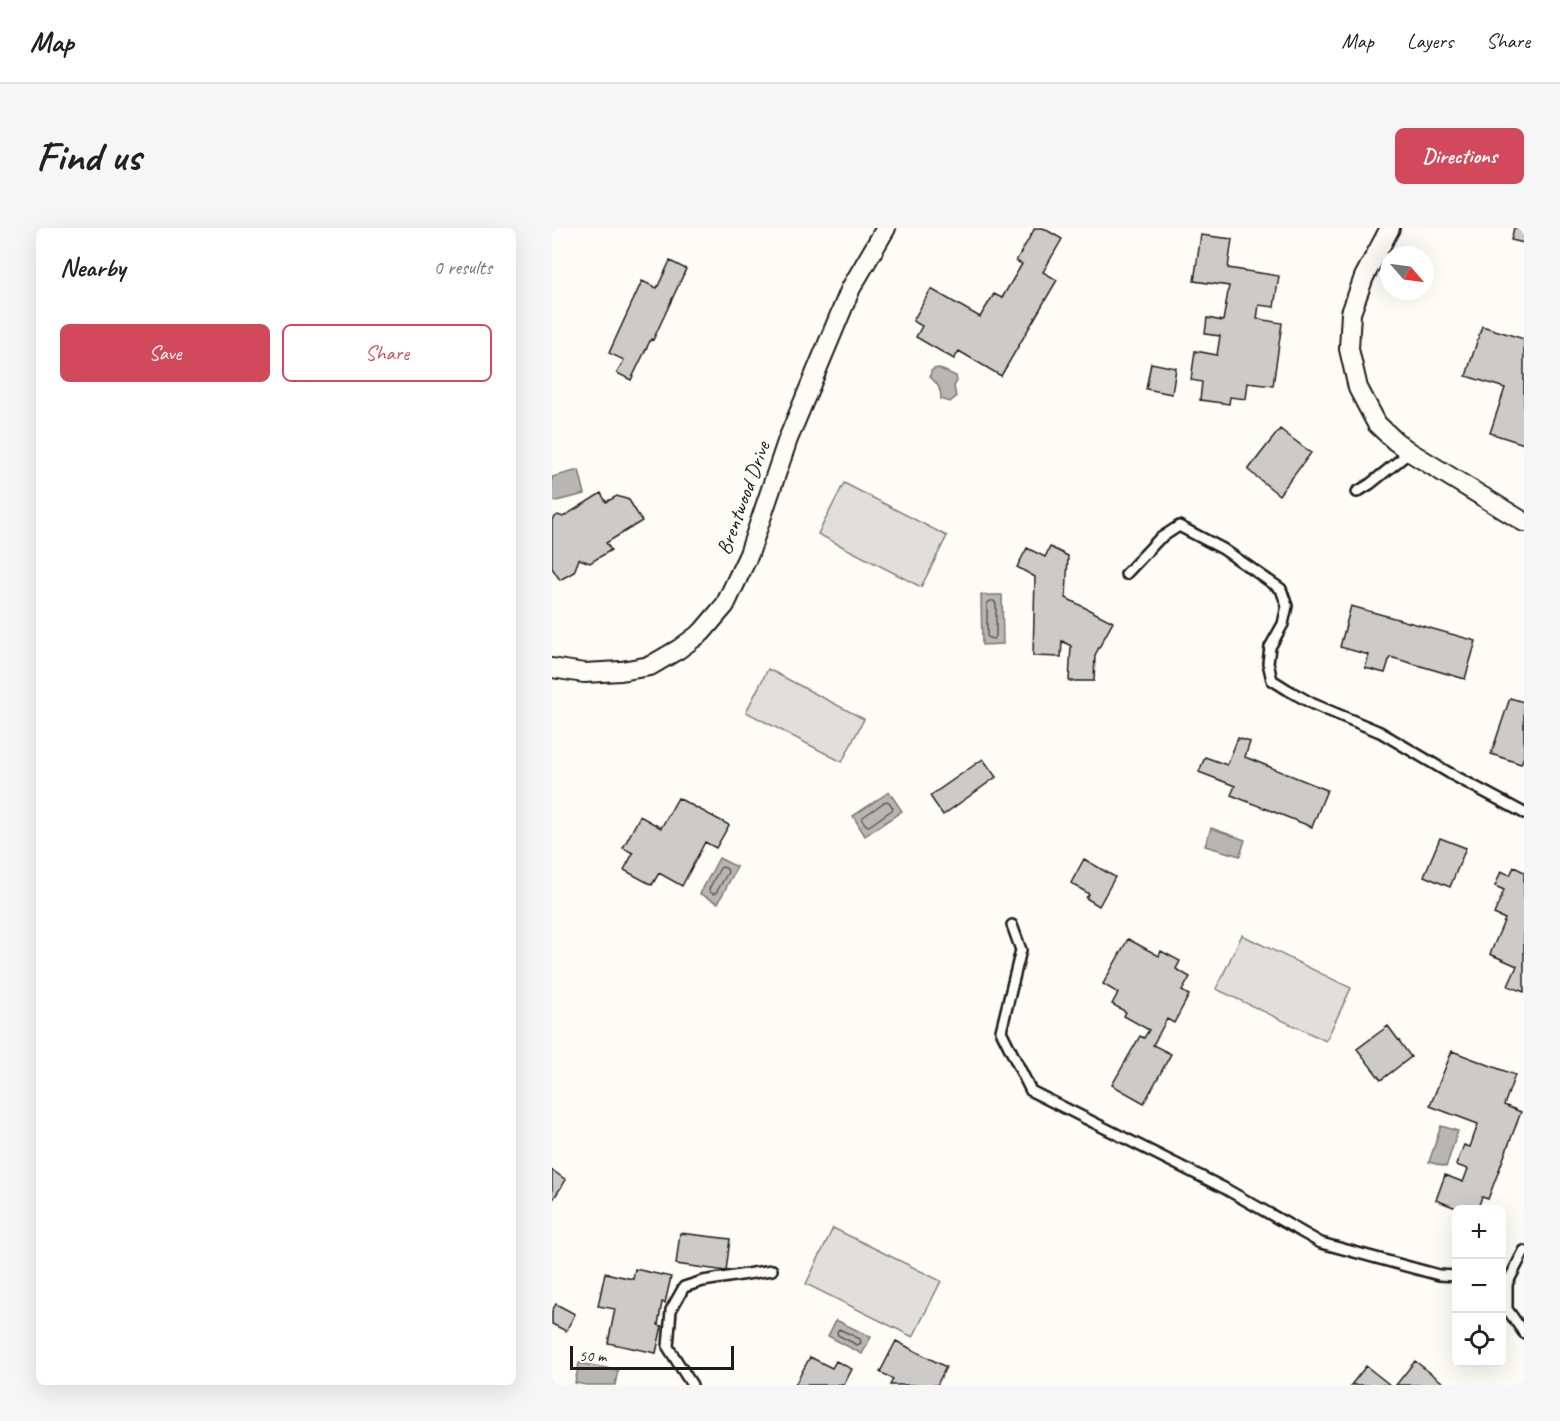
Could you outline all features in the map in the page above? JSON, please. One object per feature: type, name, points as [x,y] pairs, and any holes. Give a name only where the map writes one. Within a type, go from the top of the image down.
[{"type":"street","name":"Brentwood Drive","points":[[552,668],[584,673],[621,671],[650,666],[702,632],[725,605],[749,554],[788,439],[851,288],[886,228]]},
{"type":"street","points":[[1390,228],[1364,277],[1351,313],[1349,349],[1358,388],[1377,424],[1395,441],[1524,522]]},
{"type":"lane","points":[[1357,492],[1410,452]]},
{"type":"lane","points":[[1126,574],[1159,539],[1179,526],[1223,549],[1281,590],[1287,606],[1283,624],[1270,648],[1268,663],[1272,680],[1313,704],[1380,732],[1524,813]]},
{"type":"lane","points":[[1012,925],[1021,950],[1001,1031],[1031,1091],[1224,1188],[1321,1243],[1439,1275],[1452,1276]]},
{"type":"lane","points":[[1506,1281],[1524,1251]]},
{"type":"lane","points":[[692,1385],[668,1347],[671,1310],[684,1287],[703,1281],[772,1270]]},
{"type":"lane","points":[[1506,1301],[1507,1309],[1524,1333]]},
{"type":"shaded area","points":[[844,483],[947,536],[921,587],[818,534]]},
{"type":"shaded area","points":[[768,669],[864,719],[842,762],[746,712]]},
{"type":"shaded area","points":[[1242,935],[1351,988],[1326,1041],[1216,989]]},
{"type":"shaded area","points":[[833,1228],[941,1281],[913,1337],[806,1284]]},
{"type":"water","points":[[938,368],[956,376],[957,381],[954,386],[956,397],[950,402],[941,399],[938,387],[930,377],[931,371]]},
{"type":"water","points":[[579,470],[585,494],[552,502],[552,477]]},
{"type":"water","points":[[981,595],[1002,595],[1003,644],[982,645]]},
{"type":"water","points":[[889,792],[902,811],[865,836],[853,816]]},
{"type":"water","points":[[1211,828],[1245,840],[1240,856],[1205,846]]},
{"type":"water","points":[[719,858],[737,867],[718,903],[700,894]]},
{"type":"water","points":[[1441,1126],[1458,1131],[1446,1167],[1429,1162]]},
{"type":"water","points":[[836,1320],[871,1337],[862,1354],[828,1336]]},
{"type":"water","points":[[579,1363],[618,1370],[615,1385],[575,1383]]},
{"type":"building","points":[[1035,228],[1043,228],[1062,239],[1043,272],[1057,280],[1001,376],[959,351],[954,359],[916,337],[922,326],[913,321],[931,289],[980,317],[994,294],[1002,298],[1022,264],[1016,261]]},
{"type":"building","points":[[1514,228],[1524,228],[1524,243],[1511,240]]},
{"type":"building","points":[[1201,235],[1232,239],[1228,268],[1279,276],[1274,307],[1259,305],[1257,319],[1282,323],[1273,386],[1248,383],[1246,399],[1230,397],[1229,404],[1200,400],[1202,382],[1191,380],[1195,351],[1217,355],[1220,336],[1205,334],[1207,318],[1223,321],[1229,286],[1194,281]]},
{"type":"building","points":[[670,261],[686,269],[653,340],[651,339],[631,380],[617,373],[624,360],[609,353],[642,281],[657,288]]},
{"type":"building","points":[[1482,326],[1524,339],[1524,444],[1490,433],[1505,388],[1466,376]]},
{"type":"building","points":[[1151,363],[1176,368],[1172,394],[1146,389]]},
{"type":"building","points":[[1280,429],[1311,453],[1279,495],[1248,470]]},
{"type":"building","points":[[601,493],[606,502],[617,496],[629,500],[642,521],[606,543],[611,550],[590,563],[579,559],[574,572],[560,580],[552,568],[552,519],[558,515],[563,517]]},
{"type":"building","points":[[1050,547],[1068,556],[1066,598],[1113,622],[1095,655],[1094,681],[1069,681],[1071,646],[1062,641],[1061,657],[1033,656],[1035,577],[1017,567],[1027,548],[1045,557]]},
{"type":"building","points":[[1351,606],[1476,641],[1465,679],[1390,657],[1385,673],[1365,668],[1369,655],[1340,647]]},
{"type":"building","points":[[1510,698],[1524,702],[1524,756],[1521,764],[1491,754]]},
{"type":"building","points":[[1238,738],[1250,742],[1245,757],[1327,790],[1312,827],[1231,795],[1235,786],[1199,772],[1205,757],[1227,765]]},
{"type":"building","points":[[983,759],[996,777],[943,815],[930,796]]},
{"type":"building","points":[[678,798],[729,825],[716,848],[705,842],[682,886],[659,873],[652,885],[624,870],[633,853],[623,848],[640,816],[661,828]]},
{"type":"building","points":[[1440,838],[1466,848],[1450,887],[1424,876]]},
{"type":"building","points":[[1084,859],[1115,877],[1099,906],[1086,898],[1089,894],[1071,883]]},
{"type":"building","points":[[1514,867],[1524,872],[1524,992],[1508,986],[1517,966],[1490,954],[1505,919],[1494,914],[1504,890],[1495,886],[1501,871],[1510,875]]},
{"type":"building","points":[[1128,939],[1159,956],[1161,951],[1180,961],[1176,969],[1190,977],[1182,991],[1189,995],[1174,1023],[1167,1019],[1153,1045],[1171,1054],[1144,1103],[1112,1085],[1140,1036],[1144,1038],[1149,1030],[1124,1016],[1126,1012],[1112,1004],[1118,993],[1103,984]]},
{"type":"building","points":[[1388,1026],[1411,1057],[1381,1080],[1357,1049]]},
{"type":"building","points":[[1452,1051],[1515,1075],[1504,1105],[1521,1112],[1488,1199],[1482,1197],[1479,1205],[1452,1206],[1436,1200],[1445,1175],[1463,1182],[1468,1169],[1456,1165],[1464,1145],[1470,1147],[1478,1124],[1430,1106]]},
{"type":"building","points":[[552,1170],[566,1180],[552,1201]]},
{"type":"building","points":[[680,1233],[730,1239],[726,1271],[676,1264]]},
{"type":"building","points":[[635,1269],[671,1277],[665,1303],[662,1302],[658,1325],[662,1326],[656,1353],[608,1343],[615,1309],[598,1306],[605,1273],[633,1279]]},
{"type":"building","points":[[556,1304],[575,1314],[566,1331],[552,1324],[552,1311]]},
{"type":"building","points":[[896,1341],[946,1367],[937,1385],[890,1385],[893,1379],[880,1372]]},
{"type":"building","points":[[810,1357],[832,1368],[836,1361],[852,1369],[844,1385],[795,1385]]},
{"type":"building","points":[[1415,1361],[1446,1385],[1396,1385]]},
{"type":"building","points":[[1366,1366],[1390,1385],[1351,1385]]}]
